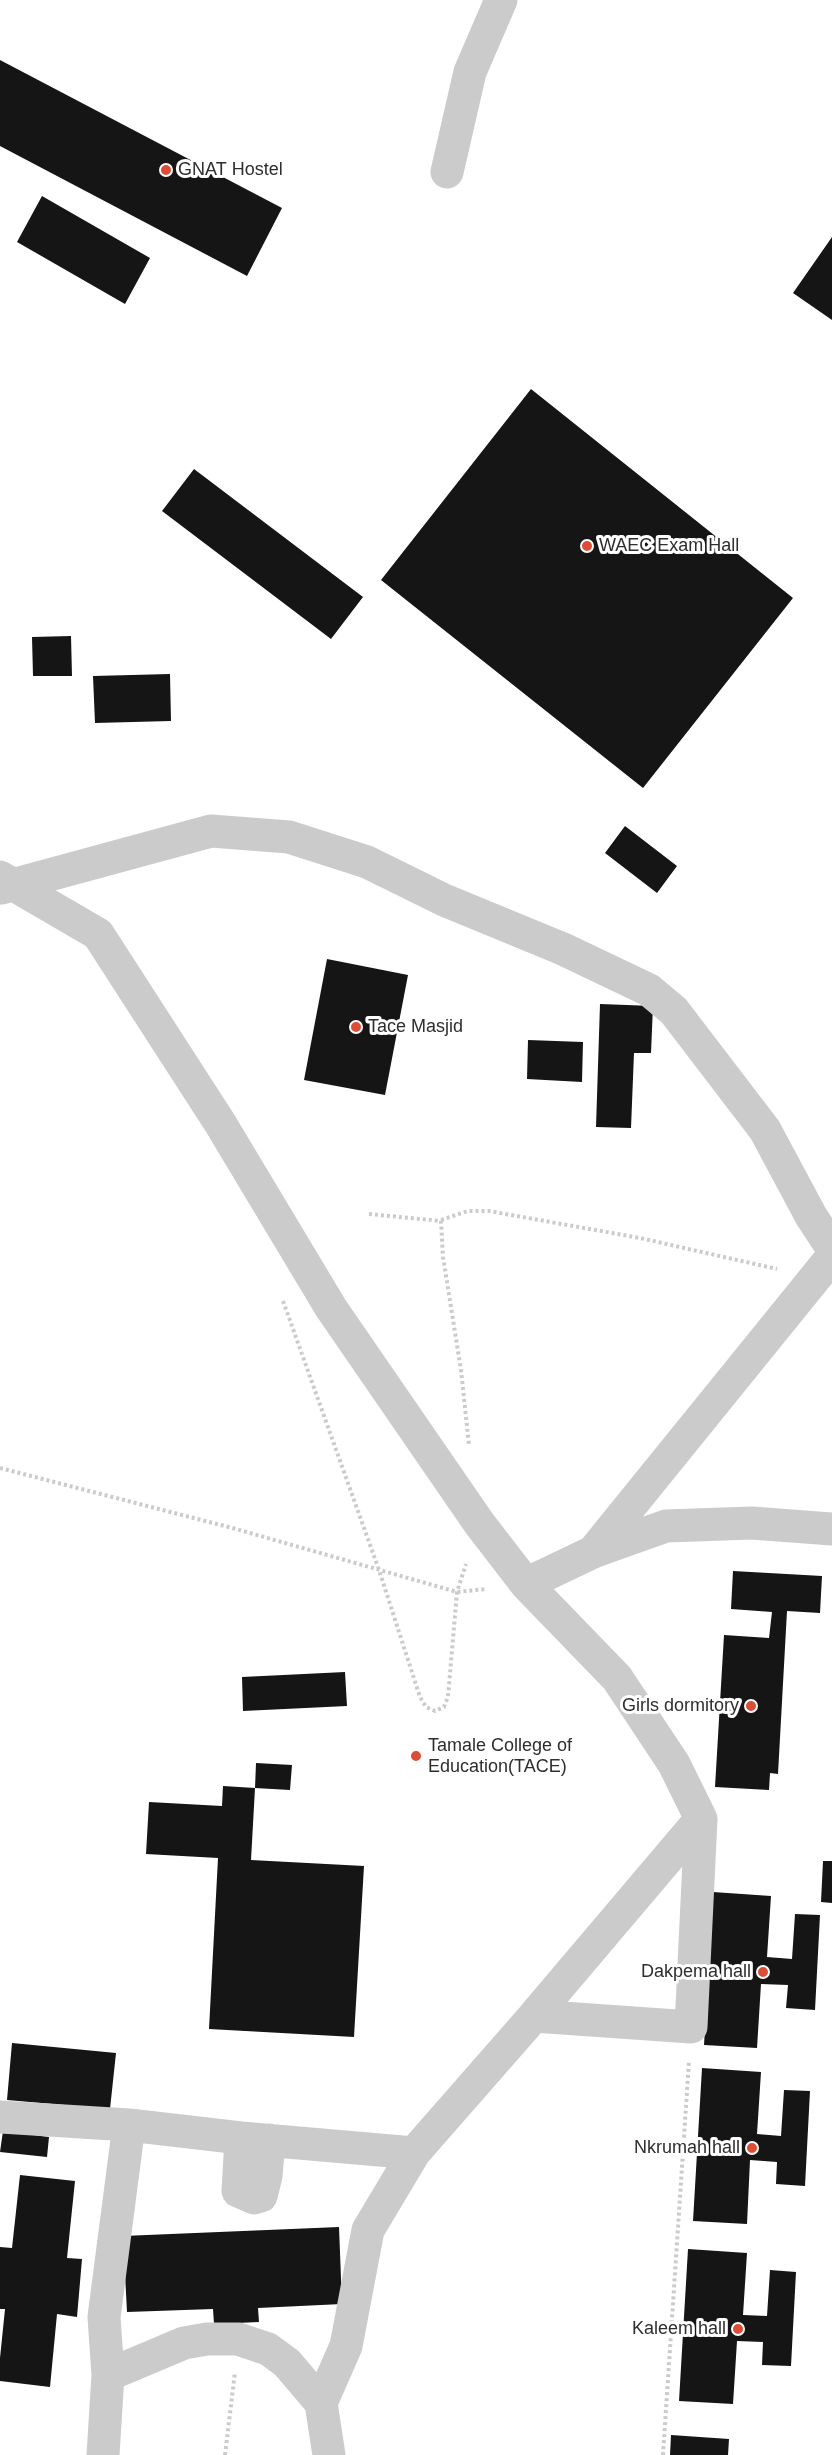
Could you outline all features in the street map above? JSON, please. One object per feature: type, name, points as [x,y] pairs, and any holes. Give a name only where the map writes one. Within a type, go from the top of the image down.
[{"type":"lane","points":[[447,172],[470,72],[501,0]]},
{"type":"lane","points":[[4,883],[212,831],[289,837],[367,862],[444,900],[563,949],[649,990],[674,1011],[765,1130],[811,1216],[832,1248]]},
{"type":"lane","points":[[4,883],[98,934],[220,1123],[332,1308],[479,1523],[526,1584],[617,1678],[674,1764],[701,1819],[691,2027],[534,2016]]},
{"type":"lane","points":[[593,1552],[824,1267]]},
{"type":"lane","points":[[526,1584],[593,1552],[666,1526],[752,1523],[832,1529]]},
{"type":"lane","points":[[321,2403],[346,2346],[368,2230],[414,2153],[701,1819]]},
{"type":"lane","points":[[0,2117],[129,2125],[414,2153]]},
{"type":"lane","points":[[103,2455],[108,2375],[108,2349],[104,2318],[129,2125]]},
{"type":"lane","points":[[108,2375],[184,2343],[207,2339],[238,2339],[268,2349],[287,2363],[321,2403],[329,2455]]},
{"type":"path","points":[[441,1221],[468,1211],[489,1211],[824,1267]]},
{"type":"path","points":[[0,1468],[236,1529],[457,1592],[526,1584]]},
{"type":"path","points":[[663,2455],[691,2027]]},
{"type":"path","points":[[225,2455],[238,2339]]},
{"type":"building","points":[[0,60],[282,208],[247,276],[0,146]]},
{"type":"building","points":[[42,196],[150,258],[125,304],[17,242]]},
{"type":"building","points":[[832,237],[832,320],[793,293]]},
{"type":"building","points":[[531,389],[793,598],[643,788],[381,580]]},
{"type":"building","points":[[194,469],[363,597],[331,639],[162,511]]},
{"type":"building","points":[[71,636],[72,676],[33,676],[32,637]]},
{"type":"building","points":[[170,674],[171,721],[95,723],[93,676]]},
{"type":"building","points":[[625,826],[677,866],[657,893],[605,853]]},
{"type":"building","name":"Tace Masjid","points":[[327,959],[408,975],[385,1095],[304,1080]]},
{"type":"building","points":[[600,1004],[653,1006],[651,1053],[634,1053],[631,1128],[596,1127]]},
{"type":"building","points":[[528,1040],[583,1042],[582,1082],[527,1079]]},
{"type":"building","name":"Girls dormitory","points":[[733,1571],[822,1576],[820,1613],[787,1611],[778,1774],[770,1773],[769,1790],[715,1787],[724,1635],[769,1638],[772,1612],[731,1609]]},
{"type":"building","points":[[345,1672],[347,1706],[243,1711],[242,1677]]},
{"type":"building","points":[[256,1763],[292,1765],[290,1790],[255,1788]]},
{"type":"building","points":[[223,1786],[255,1788],[251,1860],[364,1866],[354,2037],[209,2029],[218,1858],[146,1854],[149,1802],[222,1806]]},
{"type":"building","points":[[823,1861],[832,1861],[832,1903],[821,1902]]},
{"type":"building","name":"Dakpema hall","points":[[713,1892],[771,1896],[767,1957],[792,1959],[795,1914],[820,1915],[815,2010],[786,2008],[788,1985],[761,1984],[757,2048],[704,2045]]},
{"type":"building","points":[[12,2043],[116,2053],[110,2109],[7,2100]]},
{"type":"building","name":"Nkrumah hall","points":[[702,2068],[761,2072],[757,2134],[781,2136],[784,2090],[810,2091],[805,2186],[776,2184],[777,2162],[750,2160],[747,2224],[693,2221]]},
{"type":"building","points":[[3,2131],[49,2137],[47,2157],[0,2152]]},
{"type":"building","points":[[20,2175],[75,2181],[67,2258],[82,2259],[77,2317],[57,2314],[50,2387],[0,2381],[5,2309],[0,2309],[0,2247],[12,2248]]},
{"type":"building","points":[[339,2227],[342,2304],[258,2308],[259,2322],[214,2324],[213,2309],[127,2312],[123,2236]]},
{"type":"building","name":"Kaleem hall","points":[[688,2249],[747,2253],[743,2315],[767,2316],[770,2270],[796,2272],[791,2366],[762,2365],[763,2342],[737,2341],[733,2404],[679,2401]]},
{"type":"building","points":[[671,2435],[729,2439],[728,2455],[670,2455]]},
{"type":"place","name":"GNAT Hostel","points":[[166,170]]},
{"type":"place","name":"WAEC Exam Hall","points":[[587,546]]},
{"type":"place","name":"Tace Masjid","points":[[356,1027]]},
{"type":"place","name":"Girls dormitory","points":[[751,1706]]},
{"type":"place","name":"Tamale College of Education(TACE)","points":[[416,1756]]},
{"type":"place","name":"Dakpema hall","points":[[763,1972]]},
{"type":"place","name":"Nkrumah hall","points":[[752,2148]]},
{"type":"place","name":"Kaleem hall","points":[[738,2329]]}]
